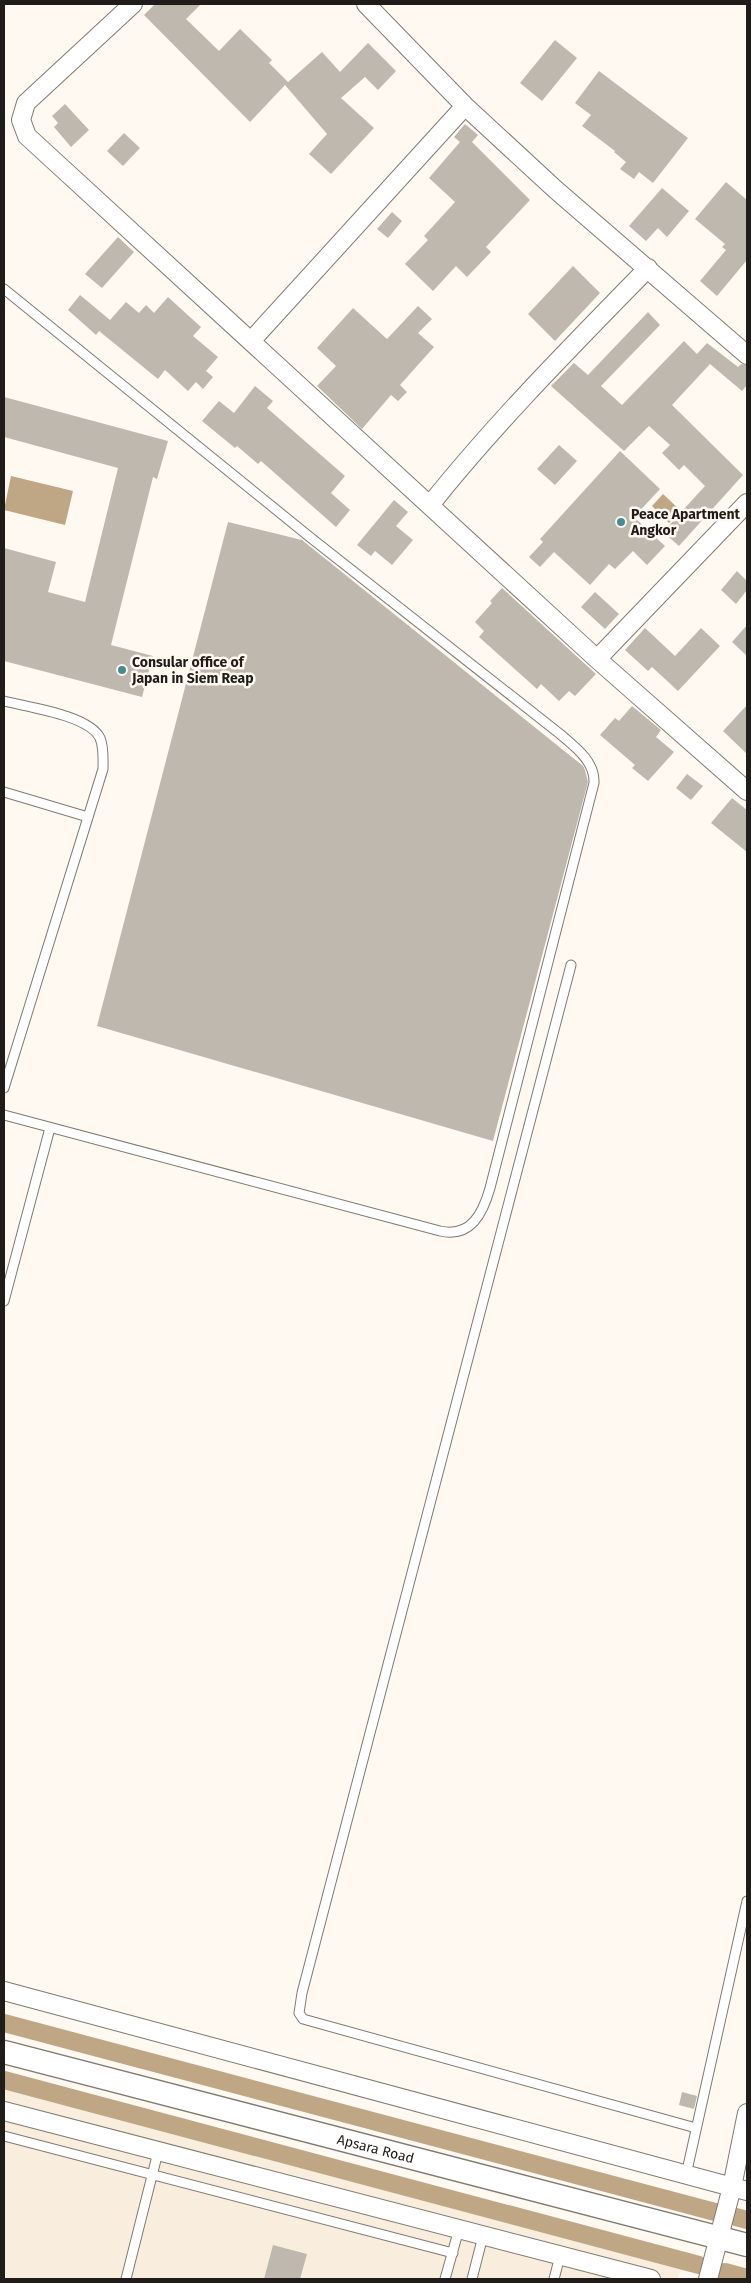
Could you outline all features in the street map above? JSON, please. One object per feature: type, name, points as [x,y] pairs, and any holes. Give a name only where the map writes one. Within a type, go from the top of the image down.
[{"type":"street","points":[[133,4],[26,103],[21,120],[27,136],[597,659],[747,791]]},
{"type":"street","points":[[366,4],[465,106],[556,190],[747,355]]},
{"type":"street","points":[[251,341],[465,106]]},
{"type":"street","points":[[430,505],[460,468],[547,371],[648,268]]},
{"type":"street","points":[[597,659],[747,504]]},
{"type":"street","points":[[4,1991],[740,2189]]},
{"type":"street","name":"Apsara Road","points":[[4,2052],[747,2245]]},
{"type":"street","points":[[4,2112],[646,2279]]},
{"type":"street","points":[[708,2279],[719,2238],[740,2189],[747,2113]]},
{"type":"lane","points":[[4,289],[311,538],[560,734],[581,752],[593,768],[594,775],[594,783],[485,1206],[472,1225],[463,1231],[450,1233],[4,1115]]},
{"type":"lane","points":[[4,701],[84,723],[99,736],[103,750],[103,769],[4,1088]]},
{"type":"lane","points":[[4,792],[88,816]]},
{"type":"lane","points":[[571,965],[302,1993],[299,2013],[303,2019],[696,2128]]},
{"type":"lane","points":[[4,1301],[50,1128]]},
{"type":"lane","points":[[686,2174],[747,1901]]},
{"type":"lane","points":[[4,2136],[452,2252]]},
{"type":"lane","points":[[126,2279],[158,2152]]},
{"type":"lane","points":[[445,2279],[459,2229]]},
{"type":"lane","points":[[472,2279],[483,2236]]},
{"type":"lane","points":[[554,2279],[560,2256]]},
{"type":"shaded area","points":[[11,476],[73,491],[65,525],[4,510]]},
{"type":"shaded area","points":[[663,494],[681,511],[669,523],[652,506]]},
{"type":"shaded area","points":[[4,2084],[682,2266],[678,2279],[4,2279]]},
{"type":"building","points":[[155,4],[201,4],[186,19],[219,51],[240,29],[272,60],[269,63],[287,83],[322,52],[340,72],[368,43],[396,71],[378,90],[365,77],[341,98],[374,128],[331,174],[309,154],[327,134],[285,85],[250,122],[144,15]]},
{"type":"building","points":[[555,40],[577,58],[542,101],[520,83]]},
{"type":"building","points":[[599,71],[688,138],[653,183],[639,172],[634,179],[620,169],[626,162],[615,151],[582,126],[591,115],[575,103]]},
{"type":"building","points":[[65,104],[89,130],[71,147],[54,127],[58,123],[52,116]]},
{"type":"building","points":[[465,124],[478,135],[472,142],[530,200],[486,247],[491,252],[467,277],[456,266],[433,291],[405,264],[428,240],[424,236],[455,202],[429,178],[460,142],[454,137]]},
{"type":"building","points":[[124,133],[140,148],[123,166],[107,151]]},
{"type":"building","points":[[726,182],[747,200],[747,260],[717,296],[700,281],[726,250],[722,247],[725,244],[695,219]]},
{"type":"building","points":[[662,188],[689,211],[667,237],[658,228],[646,241],[629,226]]},
{"type":"building","points":[[392,212],[402,221],[388,238],[377,229]]},
{"type":"building","points":[[118,237],[134,252],[102,288],[85,274]]},
{"type":"building","points":[[573,266],[600,293],[555,341],[528,314]]},
{"type":"building","points":[[80,295],[110,320],[126,302],[139,313],[146,305],[154,313],[168,297],[201,327],[193,336],[218,357],[206,371],[213,377],[203,389],[196,382],[188,391],[165,370],[158,379],[99,331],[96,335],[68,310]]},
{"type":"building","points":[[418,306],[432,319],[418,333],[434,347],[400,385],[407,392],[398,401],[391,395],[362,429],[317,386],[336,366],[317,348],[353,308],[387,339]]},
{"type":"building","points":[[648,312],[660,325],[601,386],[622,405],[684,341],[697,354],[707,343],[738,367],[741,364],[747,365],[747,385],[742,391],[710,364],[672,405],[743,475],[679,546],[663,532],[705,486],[684,465],[679,470],[662,453],[670,445],[649,426],[624,451],[551,386],[574,363],[588,375]]},
{"type":"building","points":[[255,386],[273,401],[267,408],[345,476],[331,493],[350,510],[336,527],[261,461],[258,464],[202,421],[219,401],[234,413]]},
{"type":"building","points":[[4,397],[168,441],[157,479],[153,477],[111,645],[153,656],[142,697],[4,661],[4,548],[56,562],[48,592],[85,602],[118,468],[4,437]]},
{"type":"building","points":[[559,445],[577,461],[555,485],[537,469]]},
{"type":"building","points":[[620,451],[660,489],[634,517],[665,546],[647,565],[633,551],[615,569],[609,564],[590,585],[554,552],[540,567],[529,557],[543,542],[540,539]]},
{"type":"building","points":[[394,500],[408,512],[396,526],[413,540],[392,565],[375,551],[371,556],[357,545]]},
{"type":"building","points":[[228,522],[302,540],[583,766],[585,770],[588,782],[493,1141],[97,1026]]},
{"type":"building","points":[[737,571],[747,581],[747,590],[736,604],[721,590]]},
{"type":"building","points":[[502,588],[596,674],[575,696],[569,691],[559,701],[541,684],[537,689],[479,637],[484,631],[475,622]]},
{"type":"building","points":[[595,592],[619,614],[605,629],[581,607]]},
{"type":"building","points":[[747,625],[747,656],[732,642]]},
{"type":"building","points":[[645,628],[675,656],[701,628],[720,646],[678,691],[652,667],[648,671],[625,650]]},
{"type":"building","points":[[747,705],[747,754],[723,731]]},
{"type":"building","points":[[632,706],[661,730],[656,737],[674,752],[648,781],[632,768],[635,765],[600,735],[615,718],[619,721]]},
{"type":"building","points":[[687,774],[703,786],[691,800],[676,788]]},
{"type":"building","points":[[732,798],[747,810],[747,852],[711,823]]},
{"type":"building","points":[[682,2092],[697,2096],[694,2109],[679,2105]]},
{"type":"building","points":[[273,2245],[307,2254],[300,2279],[264,2279]]},
{"type":"waterway","points":[[4,2023],[715,2212]]},
{"type":"waterway","points":[[4,2080],[699,2265]]},
{"type":"waterway","points":[[736,2217],[747,2220]]},
{"type":"waterway","points":[[725,2272],[747,2278]]},
{"type":"place","name":"Peace Apartment Angkor","points":[[621,522]]},
{"type":"place","name":"Consular office of Japan in Siem Reap","points":[[122,670]]}]
